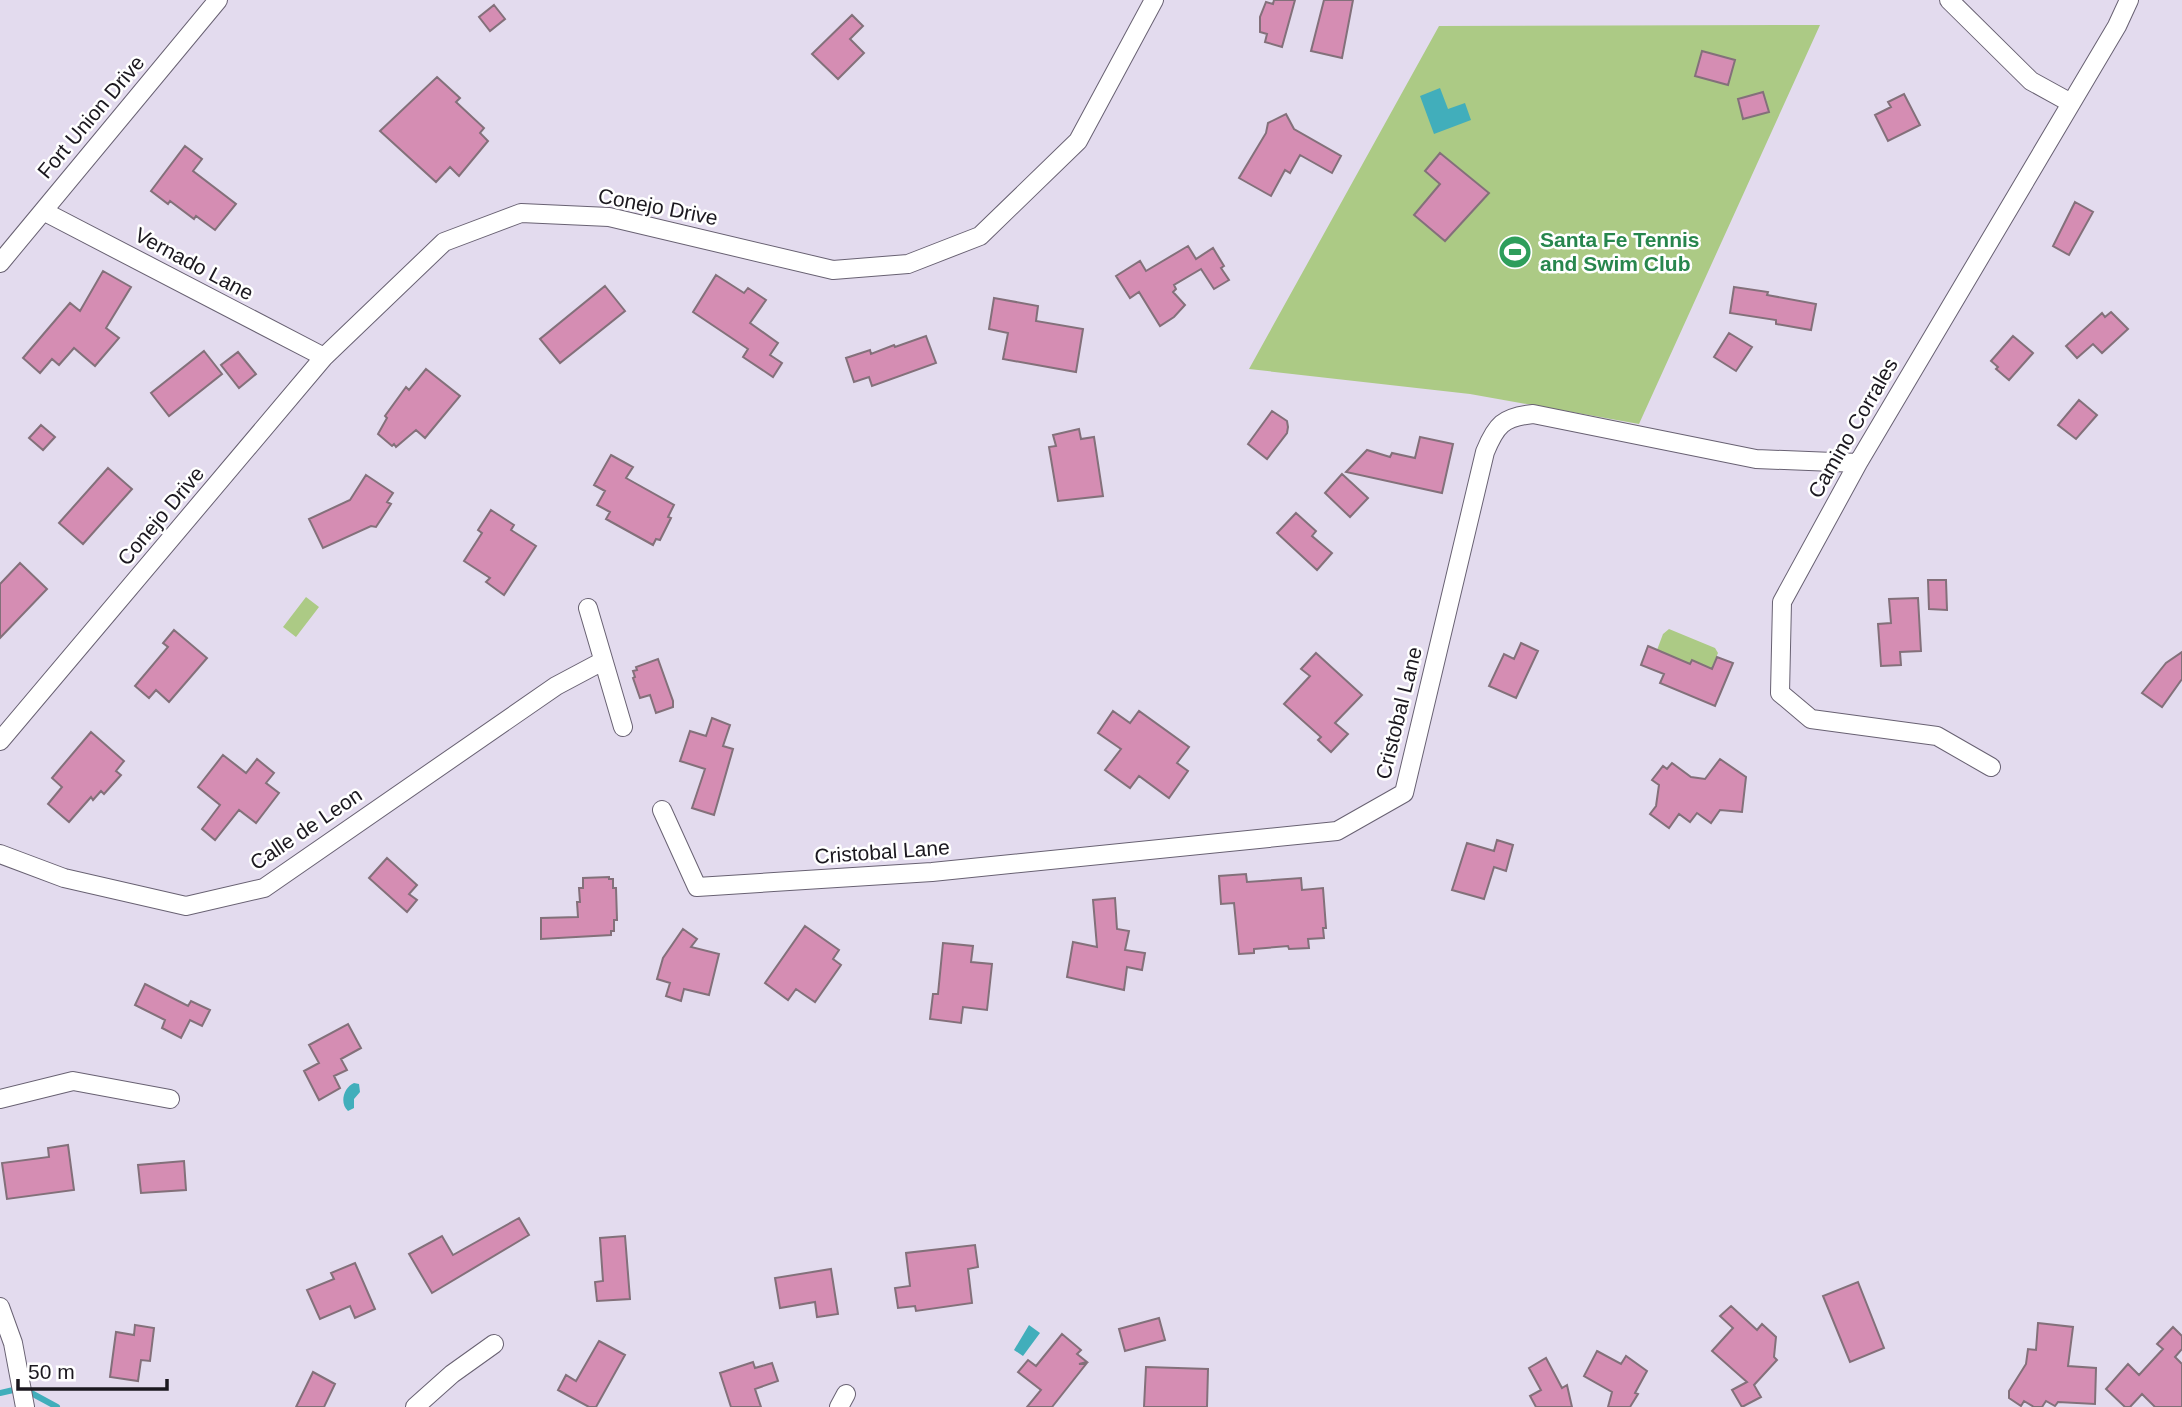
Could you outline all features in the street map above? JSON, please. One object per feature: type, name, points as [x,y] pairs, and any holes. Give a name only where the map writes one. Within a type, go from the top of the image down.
[{"type":"street","name":"Fort Union Drive","points":[[0,263],[218,0]]},
{"type":"street","name":"Conejo Drive","points":[[0,741],[324,357],[444,242],[521,213],[609,217],[833,270],[908,264],[980,236],[1078,141],[1154,0]]},
{"type":"street","points":[[1949,0],[2031,81],[2071,103]]},
{"type":"street","name":"Camino Corrales","points":[[1991,767],[1937,736],[1811,719],[1780,693],[1782,602],[1857,463],[2117,26],[2129,0]]},
{"type":"street","name":"Vernado Lane","points":[[43,211],[324,357]]},
{"type":"street","name":"Cristobal Lane","points":[[662,810],[697,887],[932,872],[1337,831],[1404,793],[1485,453],[1491,437],[1506,419],[1533,414],[1756,459],[1857,463]]},
{"type":"street","points":[[588,608],[623,727]]},
{"type":"street","name":"Calle de Leon","points":[[0,854],[64,878],[186,906],[264,888],[556,686],[603,661]]},
{"type":"street","points":[[0,1099],[73,1081],[170,1098]]},
{"type":"street","points":[[0,1307],[13,1343],[25,1407]]},
{"type":"street","points":[[415,1407],[452,1374],[494,1344]]},
{"type":"green space","name":"Santa Fe Tennis and Swim Club","points":[[1820,25],[1639,424],[1470,394],[1249,369],[1439,26]]},
{"type":"green space","points":[[306,597],[319,607],[296,637],[283,627]]},
{"type":"green space","points":[[1669,629],[1715,648],[1718,653],[1710,672],[1657,650],[1663,634]]},
{"type":"water","points":[[1440,88],[1448,109],[1465,103],[1471,120],[1434,134],[1420,96]]},
{"type":"water","points":[[354,1083],[359,1084],[360,1092],[354,1099],[354,1108],[348,1111],[345,1108],[344,1096]]},
{"type":"water","points":[[1029,1325],[1040,1333],[1023,1356],[1014,1350]]},
{"type":"building","points":[[1274,0],[1295,0],[1282,47],[1265,42],[1267,34],[1260,32],[1260,17],[1266,2],[1273,4]]},
{"type":"building","points":[[1324,0],[1353,0],[1342,58],[1311,51]]},
{"type":"building","points":[[494,5],[505,19],[490,31],[479,17]]},
{"type":"building","points":[[852,15],[863,26],[850,39],[864,53],[838,79],[812,54]]},
{"type":"building","points":[[1702,51],[1735,60],[1728,85],[1695,76]]},
{"type":"building","points":[[437,77],[460,98],[456,102],[484,128],[480,133],[488,141],[459,176],[450,167],[436,182],[380,131]]},
{"type":"building","points":[[1763,92],[1769,112],[1743,119],[1738,99]]},
{"type":"building","points":[[1904,94],[1920,125],[1888,141],[1875,115],[1891,107],[1888,102]]},
{"type":"building","points":[[1286,114],[1294,129],[1341,156],[1332,173],[1300,155],[1290,173],[1285,170],[1271,196],[1239,178],[1266,133],[1268,123]]},
{"type":"building","points":[[185,146],[202,159],[193,171],[236,204],[215,230],[196,216],[194,219],[170,201],[168,204],[151,191]]},
{"type":"building","points":[[1440,153],[1489,193],[1445,241],[1414,215],[1440,184],[1425,171]]},
{"type":"building","points":[[2075,202],[2093,212],[2069,255],[2053,246]]},
{"type":"building","points":[[1188,246],[1196,259],[1213,248],[1229,280],[1214,289],[1201,269],[1174,285],[1176,289],[1173,292],[1185,305],[1174,317],[1160,326],[1139,292],[1130,298],[1116,276],[1140,261],[1146,271]]},
{"type":"building","points":[[103,271],[131,287],[106,328],[119,338],[95,366],[74,348],[59,365],[52,359],[40,373],[23,358],[70,303],[80,311]]},
{"type":"building","points":[[716,275],[744,293],[748,288],[766,300],[750,323],[778,343],[770,355],[782,363],[773,377],[743,357],[748,349],[693,312]]},
{"type":"building","points":[[605,286],[625,311],[560,363],[540,339]]},
{"type":"building","points":[[1734,287],[1816,304],[1811,330],[1776,324],[1776,320],[1730,313]]},
{"type":"building","points":[[994,298],[1038,306],[1036,321],[1083,329],[1076,372],[1003,359],[1008,333],[989,329]]},
{"type":"building","points":[[2111,312],[2128,329],[2102,353],[2093,344],[2077,358],[2066,346],[2102,313],[2105,317]]},
{"type":"building","points":[[1729,333],[1752,347],[1736,371],[1714,357]]},
{"type":"building","points":[[926,336],[936,363],[872,386],[869,377],[854,382],[846,358],[870,350],[871,354]]},
{"type":"building","points":[[2013,336],[2033,353],[2009,380],[1991,361]]},
{"type":"building","points":[[204,351],[222,374],[169,416],[151,393]]},
{"type":"building","points":[[238,352],[256,374],[239,388],[221,365]]},
{"type":"building","points":[[426,369],[460,396],[425,438],[416,430],[396,447],[394,444],[392,446],[378,434],[387,418],[385,416],[406,387],[409,390]]},
{"type":"building","points":[[2079,400],[2097,415],[2076,439],[2058,425]]},
{"type":"building","points":[[1272,411],[1287,421],[1288,427],[1287,433],[1267,459],[1248,444]]},
{"type":"building","points":[[41,425],[55,437],[43,450],[29,438]]},
{"type":"building","points":[[1079,429],[1081,439],[1094,437],[1103,496],[1058,501],[1049,447],[1056,446],[1053,435]]},
{"type":"building","points":[[1420,437],[1453,444],[1442,493],[1346,472],[1367,450],[1390,457],[1392,453],[1415,458]]},
{"type":"building","points":[[611,455],[633,467],[626,478],[674,505],[660,540],[656,539],[653,545],[606,519],[610,512],[597,505],[605,491],[594,485]]},
{"type":"building","points":[[108,468],[132,489],[83,544],[59,523]]},
{"type":"building","points":[[1342,474],[1368,498],[1350,517],[1325,493]]},
{"type":"building","points":[[366,475],[393,493],[387,502],[391,504],[376,527],[371,526],[323,548],[309,519],[350,500]]},
{"type":"building","points":[[491,510],[514,525],[511,530],[536,546],[504,595],[486,582],[490,578],[464,561],[482,533],[478,530]]},
{"type":"building","points":[[1296,513],[1316,531],[1312,536],[1332,553],[1317,570],[1277,533]]},
{"type":"building","points":[[20,563],[47,589],[0,638],[0,584]]},
{"type":"building","points":[[1928,580],[1946,580],[1947,610],[1929,609]]},
{"type":"building","points":[[1918,598],[1921,651],[1900,652],[1901,665],[1881,666],[1878,624],[1891,623],[1889,599]]},
{"type":"building","points":[[174,630],[207,658],[169,702],[156,690],[149,698],[135,686],[168,647],[163,643]]},
{"type":"building","points":[[1521,643],[1538,651],[1516,698],[1489,686],[1504,654],[1514,659]]},
{"type":"building","points":[[1648,646],[1690,664],[1692,660],[1712,669],[1717,657],[1733,663],[1715,706],[1660,683],[1664,674],[1641,665]]},
{"type":"building","points":[[2182,652],[2182,679],[2162,707],[2142,693],[2166,663]]},
{"type":"building","points":[[1316,653],[1362,695],[1335,723],[1348,734],[1331,752],[1318,740],[1321,737],[1284,704],[1310,676],[1301,669]]},
{"type":"building","points":[[658,659],[673,707],[656,713],[650,695],[640,698],[633,671],[637,670],[636,667]]},
{"type":"building","points":[[1113,711],[1130,723],[1139,711],[1189,747],[1177,763],[1188,771],[1169,798],[1139,776],[1130,788],[1105,770],[1121,749],[1098,733]]},
{"type":"building","points":[[712,718],[730,725],[723,746],[733,749],[714,815],[692,808],[705,769],[680,761],[690,731],[706,736]]},
{"type":"building","points":[[91,732],[124,761],[116,771],[121,775],[104,794],[101,791],[93,800],[91,797],[69,822],[48,804],[62,787],[52,778]]},
{"type":"building","points":[[223,755],[246,773],[257,759],[274,773],[266,783],[279,793],[256,823],[239,810],[215,840],[202,829],[220,805],[198,787]]},
{"type":"building","points":[[1720,759],[1746,777],[1742,812],[1720,810],[1711,823],[1697,813],[1690,822],[1679,814],[1669,828],[1650,814],[1656,806],[1659,785],[1652,780],[1663,766],[1667,769],[1672,763],[1691,777],[1705,779]]},
{"type":"building","points":[[1497,840],[1513,845],[1506,871],[1494,867],[1484,899],[1452,890],[1467,843],[1494,851]]},
{"type":"building","points":[[387,858],[417,885],[409,894],[417,900],[407,912],[369,878]]},
{"type":"building","points":[[1246,874],[1247,882],[1301,878],[1302,890],[1323,888],[1326,928],[1323,928],[1324,938],[1308,939],[1309,948],[1289,949],[1288,946],[1254,949],[1254,953],[1239,954],[1234,903],[1221,904],[1219,876]]},
{"type":"building","points":[[583,878],[613,879],[613,888],[616,888],[617,920],[614,920],[614,931],[611,931],[611,935],[541,939],[541,918],[578,917],[577,902],[580,902],[579,888],[583,888]]},
{"type":"building","points":[[1115,898],[1117,929],[1129,931],[1125,950],[1145,953],[1142,970],[1127,967],[1124,990],[1067,977],[1073,942],[1097,947],[1093,900]]},
{"type":"building","points":[[805,926],[839,950],[833,959],[841,965],[815,1002],[796,989],[788,1000],[765,983]]},
{"type":"building","points":[[683,929],[697,939],[691,947],[719,954],[709,995],[684,989],[681,1001],[666,996],[670,983],[657,979],[663,958]]},
{"type":"building","points":[[943,943],[973,946],[971,962],[992,964],[987,1010],[963,1007],[961,1023],[930,1019],[933,994],[938,994]]},
{"type":"building","points":[[145,984],[188,1006],[191,1001],[210,1010],[202,1026],[190,1020],[181,1038],[162,1028],[165,1020],[135,1005]]},
{"type":"building","points":[[348,1024],[361,1048],[341,1059],[347,1070],[334,1076],[340,1088],[319,1100],[304,1071],[319,1063],[309,1045]]},
{"type":"building","points":[[68,1145],[74,1190],[7,1199],[2,1163],[49,1157],[48,1148]]},
{"type":"building","points":[[184,1161],[186,1190],[141,1193],[138,1165]]},
{"type":"building","points":[[519,1218],[529,1235],[432,1293],[409,1254],[442,1236],[453,1255]]},
{"type":"building","points":[[625,1236],[630,1299],[597,1301],[595,1282],[603,1281],[600,1238]]},
{"type":"building","points":[[975,1245],[978,1267],[968,1269],[972,1303],[916,1311],[915,1306],[898,1308],[895,1288],[910,1286],[906,1253]]},
{"type":"building","points":[[355,1263],[375,1309],[355,1318],[350,1306],[320,1319],[307,1290],[334,1279],[331,1273]]},
{"type":"building","points":[[831,1269],[838,1314],[817,1317],[815,1302],[780,1308],[775,1278]]},
{"type":"building","points":[[1858,1282],[1884,1348],[1850,1362],[1823,1296]]},
{"type":"building","points":[[1731,1306],[1757,1330],[1762,1324],[1776,1337],[1774,1357],[1777,1360],[1754,1385],[1761,1397],[1742,1407],[1732,1390],[1747,1382],[1712,1351],[1733,1328],[1720,1316]]},
{"type":"building","points":[[1159,1318],[1165,1340],[1125,1351],[1119,1329]]},
{"type":"building","points":[[2038,1323],[2073,1327],[2068,1366],[2096,1368],[2095,1404],[2058,1402],[2055,1406],[2046,1401],[2042,1407],[2034,1407],[2024,1401],[2021,1406],[2009,1398],[2009,1391],[2026,1364],[2028,1349],[2036,1350]]},
{"type":"building","points":[[135,1325],[154,1328],[150,1361],[141,1360],[138,1381],[110,1377],[116,1332],[134,1335]]},
{"type":"building","points":[[2173,1327],[2182,1336],[2182,1349],[2175,1357],[2182,1364],[2182,1407],[2155,1407],[2142,1394],[2130,1407],[2125,1407],[2106,1389],[2128,1364],[2139,1375],[2163,1349],[2157,1344]]},
{"type":"building","points":[[1062,1334],[1081,1350],[1077,1354],[1087,1362],[1079,1364],[1086,1364],[1052,1407],[1027,1407],[1041,1390],[1018,1372],[1028,1360],[1036,1366]]},
{"type":"building","points":[[599,1341],[625,1355],[596,1407],[589,1407],[558,1390],[566,1375],[576,1381]]},
{"type":"building","points":[[1597,1351],[1621,1364],[1626,1356],[1647,1371],[1630,1407],[1608,1407],[1612,1392],[1584,1376]]},
{"type":"building","points":[[1546,1358],[1562,1388],[1567,1385],[1572,1407],[1536,1407],[1530,1396],[1541,1390],[1529,1368]]},
{"type":"building","points":[[753,1362],[755,1368],[772,1363],[778,1381],[755,1389],[761,1407],[731,1407],[720,1373]]},
{"type":"building","points":[[1146,1367],[1208,1369],[1207,1407],[1144,1407]]},
{"type":"building","points":[[313,1372],[335,1384],[324,1407],[296,1407]]},
{"type":"waterway","points":[[0,1393],[22,1388],[57,1407]]},
{"type":"place","name":"Santa Fe Tennis and Swim Club","points":[[1515,252]]}]
